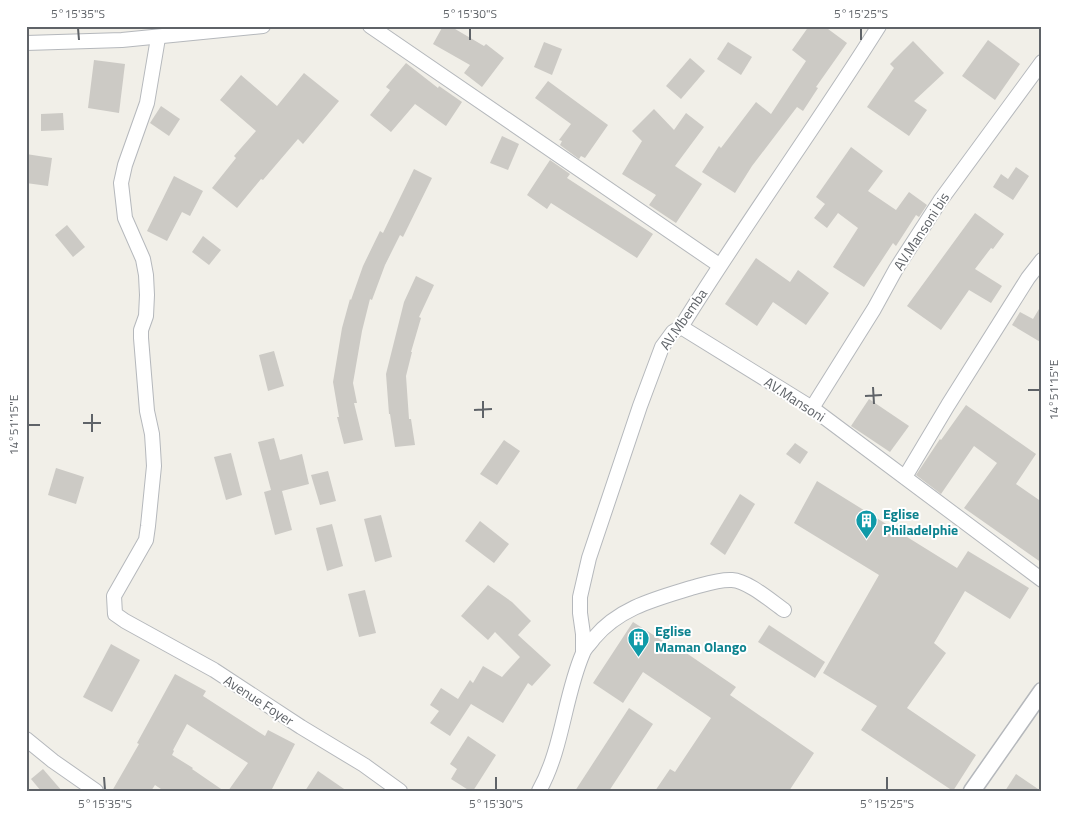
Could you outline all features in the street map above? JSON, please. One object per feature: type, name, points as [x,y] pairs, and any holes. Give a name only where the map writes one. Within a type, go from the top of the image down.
[{"type":"street","points":[[26,43],[158,38],[211,29],[263,26]]},
{"type":"street","points":[[370,26],[719,265]]},
{"type":"street","name":"AV.Mbemba","points":[[584,651],[580,597],[589,558],[640,406],[662,347],[673,332],[681,327],[719,265],[760,207],[879,26]]},
{"type":"street","name":"Avenue Foyer","points":[[158,38],[147,103],[125,165],[121,183],[125,218],[143,259],[146,276],[146,316],[141,330],[141,338],[154,466],[146,540],[114,596],[115,614],[214,670],[301,727],[364,765],[400,791]]},
{"type":"street","name":"AV.Mansoni bis","points":[[812,408],[896,269],[940,201],[1042,62]]},
{"type":"street","points":[[905,477],[1028,278],[1042,260]]},
{"type":"street","name":"AV.Mansoni","points":[[681,327],[812,408],[1042,580]]},
{"type":"street","points":[[539,791],[553,759],[584,651],[605,625],[629,609],[707,583],[732,579],[751,587],[784,610]]},
{"type":"street","points":[[972,791],[1042,691]]},
{"type":"street","points":[[26,739],[53,761],[96,791]]},
{"type":"building","points":[[443,26],[450,26],[484,46],[486,44],[504,58],[482,87],[464,73],[470,65],[433,44]]},
{"type":"building","points":[[809,26],[824,26],[847,43],[816,87],[818,88],[803,111],[797,107],[752,166],[735,193],[702,172],[719,146],[721,148],[756,102],[771,114],[806,61],[792,50]]},
{"type":"building","points":[[988,40],[1020,64],[995,100],[962,76]]},
{"type":"building","points":[[913,41],[944,73],[914,101],[927,110],[909,136],[867,107],[894,68],[890,64]]},
{"type":"building","points":[[544,42],[562,49],[552,75],[534,67]]},
{"type":"building","points":[[728,42],[752,57],[741,75],[717,59]]},
{"type":"building","points":[[690,58],[705,71],[681,99],[666,86]]},
{"type":"building","points":[[94,60],[125,64],[119,113],[88,108]]},
{"type":"building","points":[[406,63],[438,88],[439,86],[462,102],[446,126],[415,104],[391,132],[370,115],[390,90],[386,87]]},
{"type":"building","points":[[304,73],[339,101],[303,144],[298,139],[237,208],[212,188],[236,158],[234,156],[256,131],[220,100],[241,75],[277,106]]},
{"type":"building","points":[[548,81],[608,125],[585,158],[581,156],[579,159],[560,145],[562,141],[559,140],[571,124],[535,98]]},
{"type":"building","points":[[161,106],[180,119],[169,136],[150,123]]},
{"type":"building","points":[[654,109],[674,130],[686,113],[704,127],[675,166],[702,184],[676,223],[649,205],[656,195],[622,174],[642,141],[632,131]]},
{"type":"building","points":[[63,113],[64,130],[41,131],[41,114]]},
{"type":"building","points":[[502,136],[519,144],[508,170],[490,163]]},
{"type":"building","points":[[851,147],[883,171],[868,191],[896,210],[909,192],[927,205],[919,217],[916,215],[896,246],[893,243],[864,287],[833,267],[858,228],[838,213],[827,228],[814,218],[825,204],[816,197]]},
{"type":"building","points":[[26,154],[52,158],[48,186],[26,183]]},
{"type":"building","points":[[550,160],[570,174],[567,178],[653,234],[637,258],[551,203],[547,209],[527,195]]},
{"type":"building","points":[[1016,167],[1029,176],[1013,200],[993,187],[1001,174],[1008,179]]},
{"type":"building","points":[[414,169],[432,178],[403,237],[400,235],[385,265],[372,300],[370,299],[353,383],[357,403],[354,403],[363,440],[344,444],[337,417],[339,417],[333,382],[342,328],[350,299],[363,266],[380,231],[383,233]]},
{"type":"building","points":[[174,176],[203,191],[190,216],[182,212],[167,241],[147,231]]},
{"type":"building","points":[[975,213],[1004,234],[975,269],[1002,286],[991,303],[969,290],[941,330],[907,306]]},
{"type":"building","points":[[67,225],[85,247],[73,257],[55,235]]},
{"type":"building","points":[[203,236],[221,250],[209,265],[192,252]]},
{"type":"building","points":[[756,258],[790,282],[798,270],[829,293],[806,325],[773,302],[757,326],[725,304]]},
{"type":"building","points":[[416,276],[434,285],[419,317],[421,318],[406,376],[409,419],[411,419],[415,445],[395,447],[389,414],[386,374],[404,302]]},
{"type":"building","points":[[1042,304],[1042,343],[1012,325],[1020,312],[1033,319]]},
{"type":"building","points":[[274,351],[284,386],[268,391],[259,355]]},
{"type":"building","points":[[869,399],[909,426],[890,452],[851,426]]},
{"type":"building","points":[[966,405],[1036,454],[1016,484],[1042,502],[1042,563],[964,508],[997,463],[974,446],[941,494],[916,475]]},
{"type":"building","points":[[274,438],[280,460],[302,454],[309,484],[282,491],[292,530],[275,535],[264,492],[271,490],[258,442]]},
{"type":"building","points":[[504,440],[520,451],[497,485],[480,474]]},
{"type":"building","points":[[795,443],[808,452],[800,464],[786,454]]},
{"type":"building","points":[[231,453],[242,495],[226,500],[214,457]]},
{"type":"building","points":[[56,468],[84,477],[76,504],[48,495]]},
{"type":"building","points":[[328,471],[336,501],[320,505],[311,475]]},
{"type":"building","points":[[817,481],[957,568],[968,551],[1029,588],[1010,619],[965,591],[934,643],[946,653],[907,708],[976,755],[953,791],[861,730],[877,706],[823,673],[879,575],[794,523]]},
{"type":"building","points":[[740,494],[755,504],[725,555],[710,544]]},
{"type":"building","points":[[381,515],[392,557],[375,562],[364,519]]},
{"type":"building","points":[[480,521],[509,544],[494,563],[465,541]]},
{"type":"building","points":[[332,524],[343,566],[327,571],[316,528]]},
{"type":"building","points":[[488,585],[512,602],[531,621],[518,635],[551,665],[532,686],[528,683],[503,723],[471,704],[450,736],[430,723],[439,711],[430,705],[441,688],[458,699],[470,680],[473,683],[483,666],[502,677],[520,657],[495,632],[488,640],[461,616]]},
{"type":"building","points":[[365,590],[376,633],[359,637],[348,594]]},
{"type":"building","points":[[633,622],[677,650],[679,648],[736,687],[730,695],[814,753],[789,791],[655,791],[670,769],[675,772],[711,718],[643,672],[623,703],[593,683]]},
{"type":"building","points":[[769,625],[825,662],[815,678],[758,642]]},
{"type":"building","points":[[111,644],[140,660],[112,712],[83,697]]},
{"type":"building","points":[[175,674],[206,691],[203,696],[265,736],[268,730],[295,744],[271,791],[228,791],[248,763],[187,724],[172,755],[224,791],[164,791],[155,785],[151,791],[112,791]]},
{"type":"building","points":[[629,708],[653,724],[609,791],[575,791]]},
{"type":"building","points":[[468,736],[496,755],[473,791],[451,779],[457,769],[450,764]]},
{"type":"building","points":[[43,769],[62,791],[41,791],[31,779]]},
{"type":"building","points":[[318,771],[347,791],[305,791]]},
{"type":"building","points":[[1016,774],[1041,791],[1005,791]]},
{"type":"place","name":"Eglise Philadelphie","points":[[867,540]]},
{"type":"place","name":"Eglise Maman Olango","points":[[639,657]]}]
